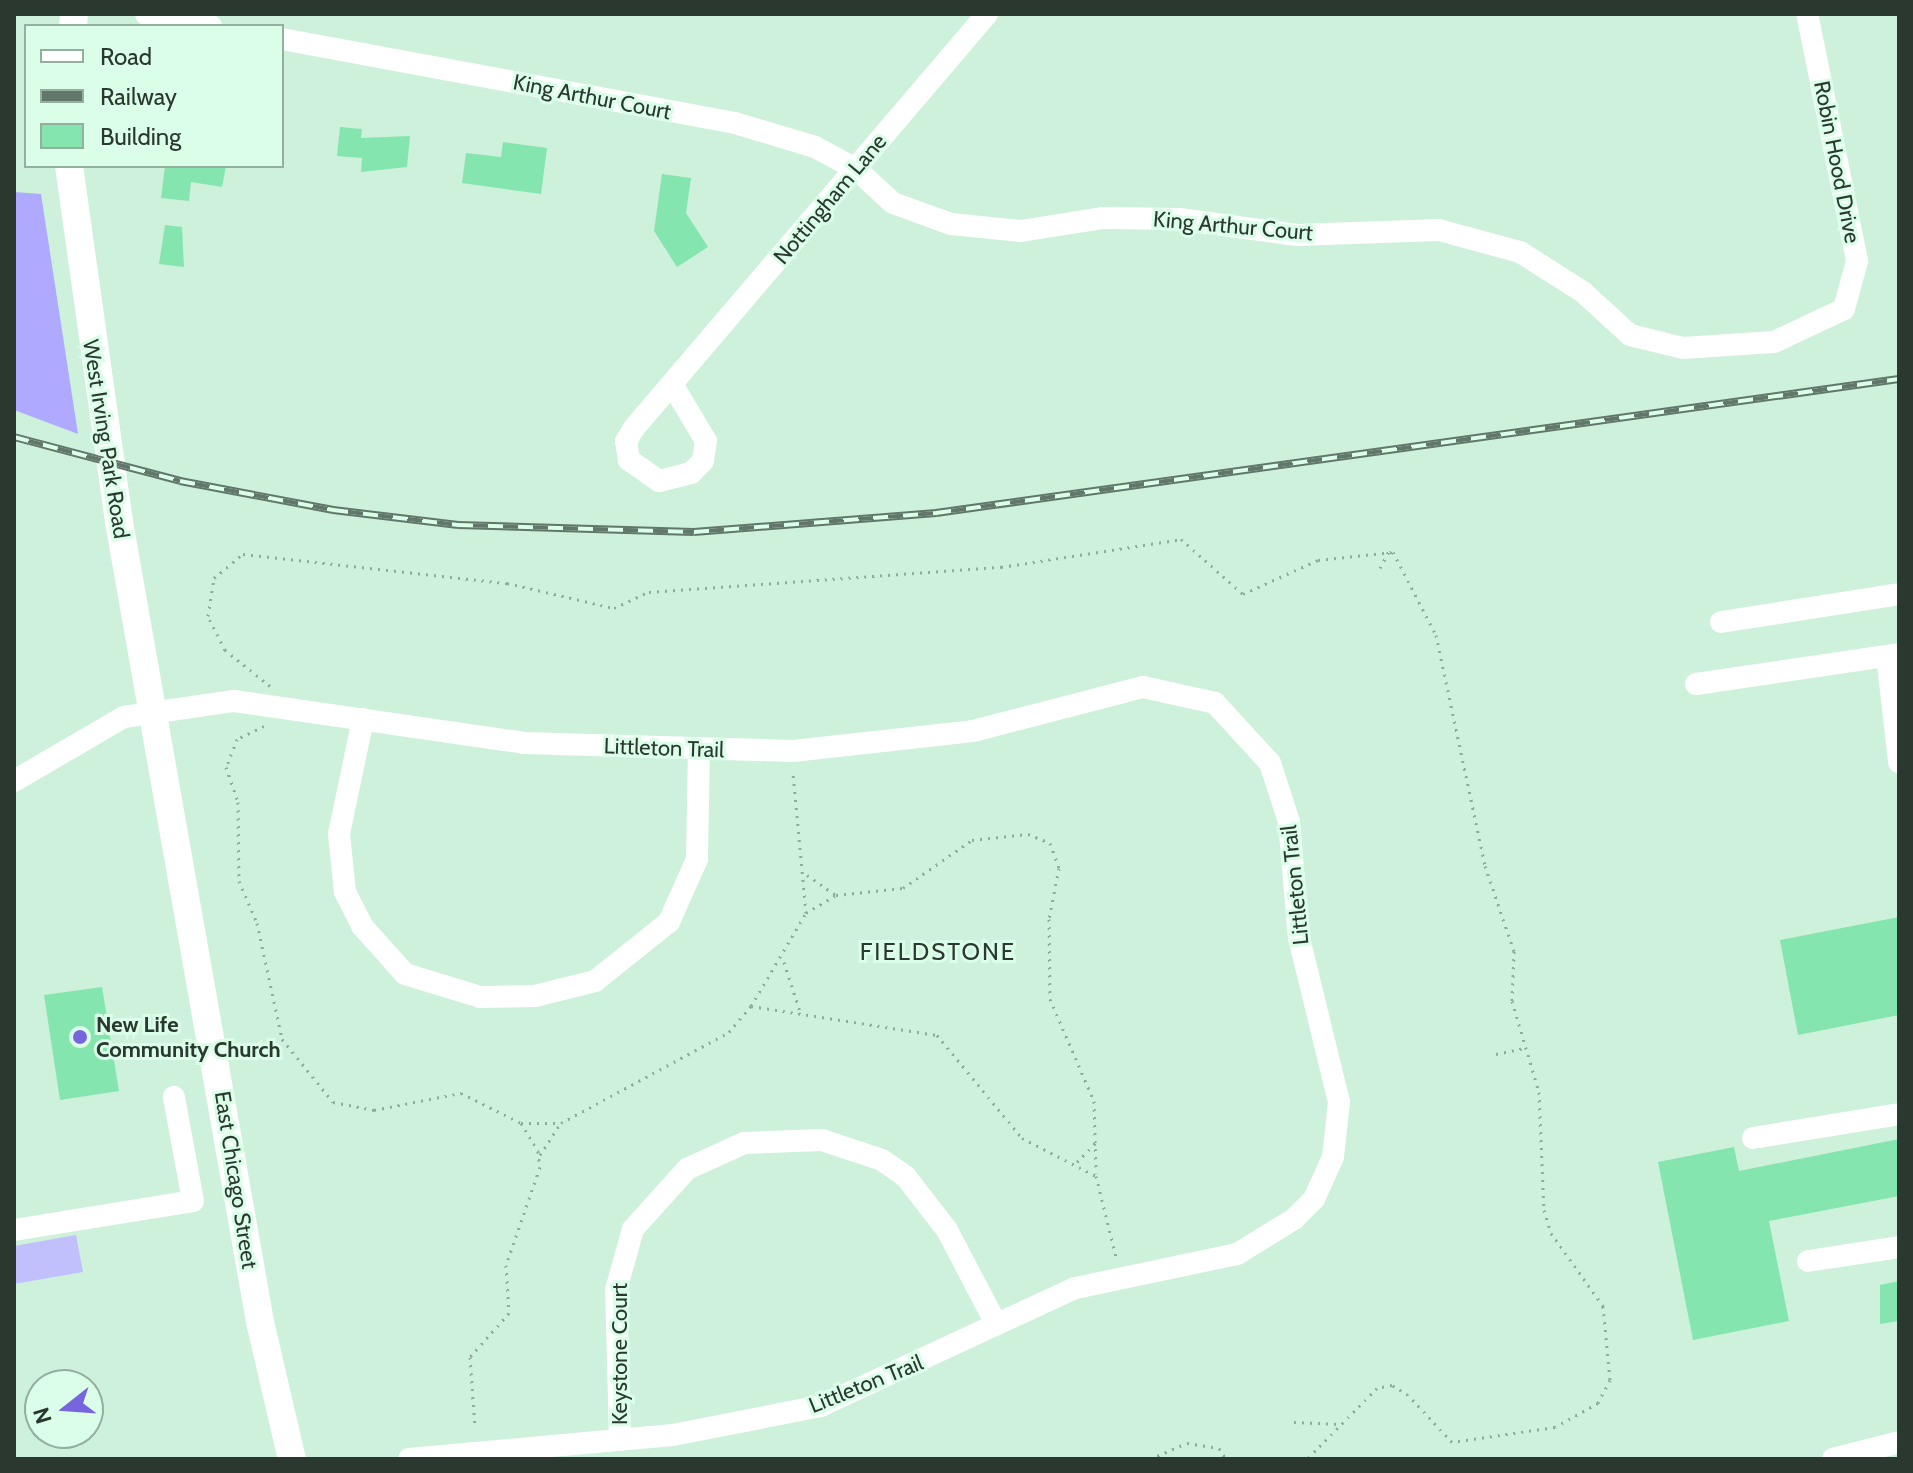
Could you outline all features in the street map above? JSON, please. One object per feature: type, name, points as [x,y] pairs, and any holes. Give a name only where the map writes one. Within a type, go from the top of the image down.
[{"type":"main road","name":"West Irving Park Road","points":[[69,168],[101,415],[154,710]]},
{"type":"main road","name":"East Chicago Street","points":[[154,710],[260,1322],[292,1459]]},
{"type":"street","points":[[146,14],[200,24]]},
{"type":"street","name":"Nottingham Lane","points":[[672,384],[987,14]]},
{"type":"street","name":"Robin Hood Drive","points":[[1807,14],[1857,261],[1844,309]]},
{"type":"street","name":"King Arthur Court","points":[[284,39],[735,123],[815,147],[856,169],[893,203],[951,224],[1021,231],[1141,219],[1297,235],[1439,230],[1520,252],[1583,292],[1630,335],[1683,348],[1774,342],[1844,309]]},
{"type":"street","points":[[1721,622],[1899,594]]},
{"type":"street","points":[[1696,684],[1893,655],[1899,762]]},
{"type":"street","name":"Littleton Trail","points":[[14,781],[56,751],[154,710],[271,702],[524,743],[793,751],[926,740],[1143,687],[1215,703],[1270,763],[1289,822],[1299,938],[1339,1102],[1325,1178],[1294,1219],[1237,1254],[1075,1288],[995,1322],[889,1380],[821,1406],[620,1440],[409,1459]]},
{"type":"street","points":[[363,719],[339,834],[345,892],[362,926],[405,974],[480,997],[535,996],[595,981],[623,966],[669,922],[697,859],[699,749]]},
{"type":"street","points":[[14,1230],[193,1201],[174,1097]]},
{"type":"street","points":[[1753,1138],[1899,1114]]},
{"type":"street","name":"Keystone Court","points":[[620,1440],[616,1290],[633,1229],[687,1169],[744,1143],[822,1140],[850,1146],[906,1177],[947,1230],[995,1322]]},
{"type":"street","points":[[1808,1261],[1899,1247]]},
{"type":"street","points":[[1833,1459],[1899,1442]]},
{"type":"path","points":[[271,689],[266,677],[225,650],[208,616],[214,578],[243,554],[507,583],[614,608],[649,592],[1001,567],[1181,539],[1243,594],[1318,560],[1389,551]]},
{"type":"path","points":[[1380,568],[1389,551]]},
{"type":"path","points":[[1307,1459],[1377,1388],[1392,1385],[1428,1411],[1452,1442],[1500,1437],[1579,1416],[1598,1403],[1610,1380],[1603,1306],[1558,1244],[1544,1210],[1539,1092],[1512,1001],[1514,951],[1485,866],[1436,635],[1421,594],[1389,551]]},
{"type":"path","points":[[270,721],[237,739],[226,767],[238,802],[239,881],[257,923],[282,1039],[333,1102],[353,1110],[449,1091],[521,1123],[561,1123],[729,1032],[784,962],[806,913],[807,875],[793,772]]},
{"type":"path","points":[[806,913],[836,895],[903,888],[954,845],[1028,834],[1050,843],[1059,868],[1049,919],[1050,999],[1090,1089],[1096,1176],[1116,1257]]},
{"type":"path","points":[[807,875],[836,895]]},
{"type":"path","points":[[784,962],[801,1015]]},
{"type":"path","points":[[751,1006],[937,1035],[1022,1138],[1077,1162],[1096,1176]]},
{"type":"path","points":[[1496,1054],[1524,1048]]},
{"type":"path","points":[[521,1123],[539,1159]]},
{"type":"path","points":[[475,1427],[470,1357],[509,1313],[506,1265],[539,1159],[561,1123]]},
{"type":"path","points":[[1077,1162],[1096,1142]]},
{"type":"path","points":[[1294,1422],[1339,1424]]},
{"type":"path","points":[[1150,1459],[1187,1443],[1219,1448],[1226,1459]]},
{"type":"shaded area","points":[[14,192],[41,194],[78,434],[14,410]]},
{"type":"shaded area","points":[[76,1235],[83,1272],[14,1284],[14,1246]]},
{"type":"building","points":[[340,127],[362,129],[361,138],[410,136],[407,167],[361,172],[362,158],[337,156]]},
{"type":"building","points":[[503,142],[547,148],[541,194],[462,183],[466,153],[501,157]]},
{"type":"building","points":[[165,168],[226,168],[222,187],[191,182],[189,201],[161,198]]},
{"type":"building","points":[[662,174],[691,178],[686,213],[708,247],[677,267],[654,231]]},
{"type":"building","points":[[165,225],[182,227],[184,267],[159,264]]},
{"type":"building","points":[[1899,917],[1899,1015],[1798,1035],[1780,940]]},
{"type":"building","name":"New Life Community Church","points":[[102,987],[119,1091],[60,1100],[44,995]]},
{"type":"building","points":[[1899,1139],[1899,1196],[1769,1221],[1789,1321],[1693,1340],[1658,1162],[1734,1147],[1739,1171]]},
{"type":"building","points":[[1899,1281],[1899,1321],[1880,1324],[1880,1285]]},
{"type":"railway","points":[[14,437],[180,481],[333,510],[458,525],[694,532],[936,513],[1899,379]]},
{"type":"place","name":"New Life Community Church","points":[[80,1037]]},
{"type":"district","name":"FIELDSTONE","points":[[938,952]]}]
